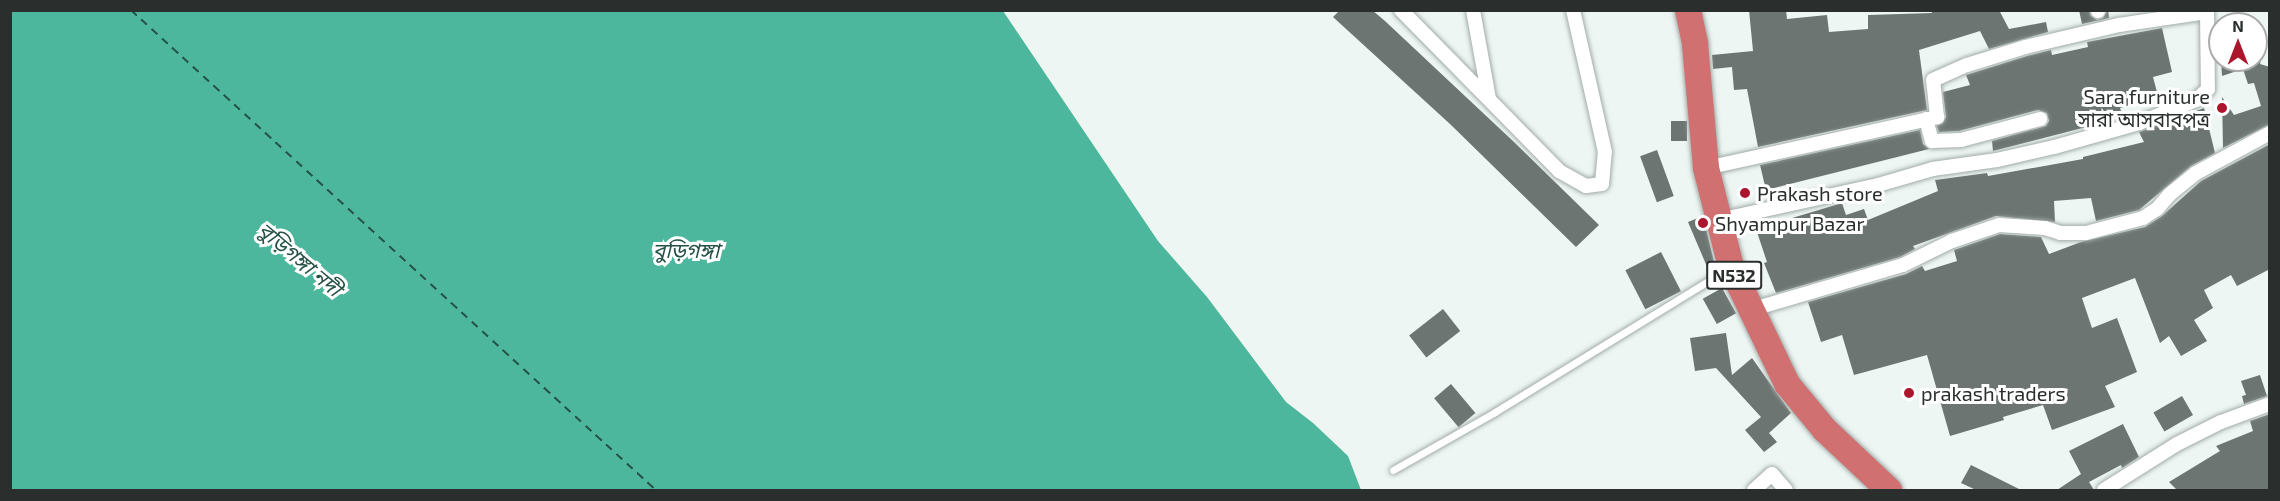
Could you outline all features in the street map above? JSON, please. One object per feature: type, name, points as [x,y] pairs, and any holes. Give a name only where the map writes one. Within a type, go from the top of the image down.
[{"type":"highway","name":"N532","points":[[1688,10],[1695,44],[1706,168],[1731,267],[1787,384],[1825,430],[1889,490]]},
{"type":"street","points":[[1401,10],[1559,171],[1586,186],[1602,184],[1605,152],[1573,10]]},
{"type":"street","points":[[1473,10],[1489,99]]},
{"type":"street","points":[[1706,168],[1936,117],[1933,80],[1967,65],[2025,47],[2119,25],[2207,12],[2208,89],[2196,100],[2139,123],[2054,147],[1997,160],[1933,169],[1878,185],[1719,220]]},
{"type":"street","points":[[1926,119],[1932,141],[1960,140],[2040,119]]},
{"type":"street","points":[[1750,310],[1903,265],[1952,241],[1999,225],[2045,228],[2060,233],[2086,233],[2143,218],[2157,209],[2170,194],[2196,173],[2270,133]]},
{"type":"street","points":[[2103,490],[2177,444],[2221,422],[2270,404]]},
{"type":"street","points":[[1754,490],[1772,474],[1786,490]]},
{"type":"lane","points":[[1393,470],[1495,412],[1731,267]]},
{"type":"water","name":"বুড়িগঙ্গা","points":[[10,11],[1003,11],[1158,241],[1207,297],[1286,402],[1313,423],[1348,456],[1361,490],[11,490]]},
{"type":"building","points":[[1340,10],[1372,10],[1514,142],[1599,225],[1576,247],[1450,124],[1333,17]]},
{"type":"building","points":[[1749,10],[1786,10],[1787,19],[1827,15],[1829,32],[1868,29],[1868,15],[1932,13],[1931,10],[1999,10],[2009,29],[2046,22],[2048,32],[1989,49],[1980,31],[1919,50],[1927,110],[1758,147],[1747,89],[1734,90],[1732,67],[1713,69],[1712,55],[1753,51]]},
{"type":"building","points":[[2079,10],[2089,10],[2091,16],[2097,20],[2103,18],[2108,10],[2109,18],[2082,24]]},
{"type":"building","points":[[2162,28],[2172,72],[2153,77],[2158,96],[2120,108],[2122,114],[2102,123],[1993,151],[1992,141],[2046,126],[2049,121],[2047,113],[2038,110],[1959,131],[1939,132],[1937,126],[1943,123],[1946,117],[1943,92],[1970,85],[1966,75],[2051,50],[2052,55],[2088,47],[2087,42]]},
{"type":"building","points":[[2268,66],[2270,67],[2270,124],[2223,148],[2222,97],[2234,115],[2261,106],[2254,83],[2248,84],[2244,72],[2268,72]]},
{"type":"building","points":[[2222,72],[2234,72],[2222,76]]},
{"type":"building","points":[[2204,108],[2215,153],[2191,166],[2139,210],[2096,221],[2091,198],[2054,201],[2055,222],[1996,216],[1913,246],[1915,249],[1900,257],[1776,293],[1764,263],[1767,262],[1756,229],[1842,203],[1846,215],[1864,209],[1868,220],[1938,191],[1935,180],[1987,173],[1988,176],[2083,159],[2083,157],[2144,142],[2139,132]]},
{"type":"building","points":[[1671,121],[1687,121],[1687,141],[1671,141]]},
{"type":"building","points":[[1920,130],[1923,144],[1929,149],[1766,190],[1760,165]]},
{"type":"building","points":[[2270,144],[2270,269],[2237,286],[2231,275],[2204,290],[2213,308],[2194,320],[2207,341],[2181,356],[2169,336],[2160,343],[2135,278],[2082,298],[2092,328],[2117,318],[2137,372],[2105,386],[2115,407],[2052,430],[2043,405],[2003,417],[2004,420],[1950,436],[1927,355],[1854,375],[1842,335],[1821,342],[1808,302],[1906,274],[1922,266],[1925,271],[1957,261],[1954,250],[2000,234],[2041,237],[2049,254],[2081,242],[2145,227],[2162,216],[2201,181]]},
{"type":"building","points":[[1657,150],[1674,196],[1657,202],[1640,156]]},
{"type":"building","points":[[1703,216],[1715,266],[1708,269],[1688,222]]},
{"type":"building","points":[[1661,252],[1681,291],[1645,309],[1625,270]]},
{"type":"building","points":[[1722,288],[1736,313],[1717,324],[1703,299]]},
{"type":"building","points":[[1443,309],[1460,331],[1426,358],[1409,335]]},
{"type":"building","points":[[1726,333],[1732,375],[1752,358],[1791,413],[1769,433],[1777,442],[1764,452],[1745,430],[1761,417],[1716,368],[1695,371],[1690,338]]},
{"type":"building","points":[[2260,375],[2267,396],[2244,404],[2242,396],[2246,395],[2241,381]]},
{"type":"building","points":[[1451,384],[1475,413],[1459,427],[1434,398]]},
{"type":"building","points":[[2182,396],[2193,415],[2164,432],[2153,412]]},
{"type":"building","points":[[2270,414],[2270,490],[2177,490],[2169,482],[2220,451],[2216,446],[2253,431],[2250,421]]},
{"type":"building","points":[[2123,424],[2139,457],[2122,468],[2121,465],[2089,482],[2094,490],[2057,490],[2081,474],[2069,451]]},
{"type":"building","points":[[1971,465],[2021,490],[1976,490],[1961,483]]},
{"type":"ferry route","points":[[131,10],[656,490]]},
{"type":"place","name":"Sara furniture সারা আসবাবপত্র","points":[[2222,108]]},
{"type":"place","name":"Prakash store","points":[[1745,193]]},
{"type":"place","name":"Shyampur Bazar","points":[[1703,223]]},
{"type":"place","name":"prakash traders","points":[[1909,393]]},
{"type":"water label","name":"বুড়িগঙ্গা নদী","points":[[300,259]]}]
